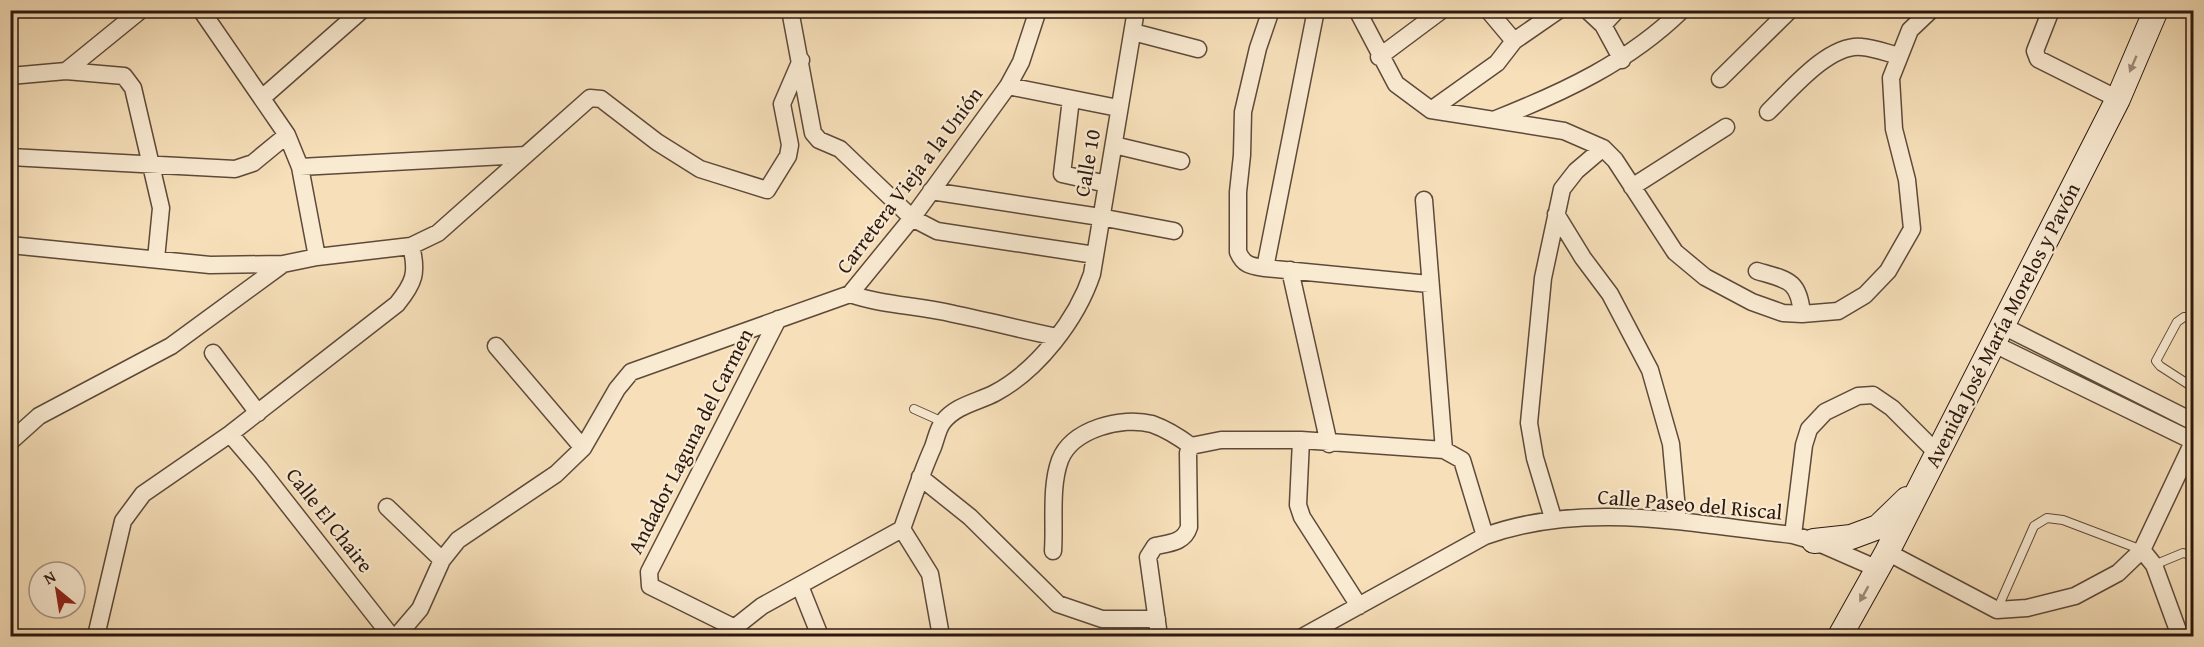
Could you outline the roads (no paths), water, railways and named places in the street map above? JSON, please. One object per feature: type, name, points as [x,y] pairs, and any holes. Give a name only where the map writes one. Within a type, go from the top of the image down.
[{"type":"main road","name":"Avenida José María Morelos y Pavón","points":[[1840,636],[1920,488],[1996,334],[2118,99],[2156,10]]},
{"type":"main road","points":[[1803,538],[1851,537],[1878,527],[1920,488]]},
{"type":"street","points":[[66,71],[141,10]]},
{"type":"street","points":[[262,98],[362,10]]},
{"type":"street","points":[[790,10],[813,132],[819,140],[840,149],[912,218],[936,231],[1095,255]]},
{"type":"street","name":"Carretera Vieja a la Unión","points":[[397,636],[420,609],[442,560],[458,540],[556,474],[584,448],[617,389],[631,372],[850,294],[912,218],[1008,86],[1021,62],[1038,10]]},
{"type":"street","name":"Calle 10","points":[[1058,337],[1072,320],[1084,298],[1095,255],[1136,10]]},
{"type":"street","points":[[1271,10],[1258,48],[1243,112],[1238,192],[1238,252],[1242,261],[1248,266],[1429,284]]},
{"type":"street","points":[[1265,268],[1316,10]]},
{"type":"street","points":[[1357,10],[1379,57],[1396,84],[1431,110],[1564,131],[1603,148],[1615,160],[1675,252],[1705,277],[1752,302],[1783,313],[1802,314],[1838,311],[1865,295],[1888,272],[1912,229],[1907,180],[1894,129],[1891,78],[1910,30],[1932,10]]},
{"type":"street","points":[[1379,57],[1442,10]]},
{"type":"street","points":[[1488,10],[1514,41]]},
{"type":"street","points":[[1431,110],[1497,63],[1514,41],[1559,10]]},
{"type":"street","points":[[1587,10],[1603,25],[1622,60]]},
{"type":"street","points":[[1603,25],[1617,10]]},
{"type":"street","points":[[1493,121],[1555,96],[1622,60],[1662,30],[1682,10]]},
{"type":"street","points":[[1720,80],[1790,10]]},
{"type":"street","points":[[2051,10],[2035,51],[2038,59],[2118,99]]},
{"type":"street","points":[[209,13],[287,135],[300,167],[317,257]]},
{"type":"street","points":[[1133,32],[1198,49]]},
{"type":"street","points":[[1768,112],[1814,68],[1836,52],[1860,46],[1899,56]]},
{"type":"street","points":[[10,244],[210,265],[283,264],[317,257],[411,246],[438,233],[590,98],[601,99],[657,142],[700,169],[767,190],[788,156],[790,145],[782,104],[801,60]]},
{"type":"street","points":[[10,76],[66,71],[124,76],[133,88],[161,208],[156,259]]},
{"type":"street","points":[[1008,86],[1118,108]]},
{"type":"street","points":[[1071,99],[1062,174],[1107,184]]},
{"type":"street","points":[[1632,187],[1726,127]]},
{"type":"street","points":[[10,157],[235,169],[253,162],[287,135]]},
{"type":"street","points":[[1114,145],[1181,161]]},
{"type":"street","points":[[1553,518],[1535,458],[1529,423],[1543,278],[1562,189],[1576,171],[1603,148]]},
{"type":"street","points":[[300,167],[526,156]]},
{"type":"street","points":[[931,191],[1100,216],[1174,231]]},
{"type":"street","points":[[1424,200],[1444,450]]},
{"type":"street","points":[[1556,214],[1583,258],[1610,294],[1650,370],[1671,444],[1678,521]]},
{"type":"street","points":[[96,636],[123,521],[143,494],[230,434],[397,303],[412,285],[416,263],[411,246]]},
{"type":"street","points":[[10,442],[39,416],[171,346],[283,264]]},
{"type":"street","points":[[1290,270],[1329,444]]},
{"type":"street","points":[[1757,271],[1794,285],[1800,295],[1802,314]]},
{"type":"street","points":[[850,294],[879,304],[955,314],[979,322],[1058,337]]},
{"type":"street","name":"Andador Laguna del Carmen","points":[[729,632],[650,586],[649,572],[778,319]]},
{"type":"street","points":[[1996,334],[2193,422]]},
{"type":"street","points":[[1996,334],[2193,440],[2142,550],[2118,573],[2075,596],[2027,608],[1997,610]]},
{"type":"street","points":[[729,632],[762,606],[902,529],[943,422],[958,408],[996,392],[1030,366],[1058,337]]},
{"type":"street","points":[[496,346],[584,448]]},
{"type":"street","points":[[213,353],[258,412]]},
{"type":"street","points":[[1803,538],[1804,445],[1809,429],[1825,412],[1858,396],[1873,395],[1892,408],[1936,452]]},
{"type":"street","points":[[1053,551],[1056,474],[1061,457],[1078,437],[1099,428],[1129,421],[1151,424],[1178,435],[1191,446]]},
{"type":"street","name":"Calle El Chaire","points":[[230,434],[282,496],[391,636]]},
{"type":"street","points":[[1191,446],[1221,440],[1301,440],[1329,444],[1444,450],[1462,460],[1485,537]]},
{"type":"street","points":[[1301,440],[1298,506],[1302,517],[1359,606]]},
{"type":"street","points":[[1159,636],[1148,557],[1155,546],[1180,540],[1187,534],[1189,527],[1188,453],[1191,446]]},
{"type":"street","points":[[920,477],[970,517],[1058,604],[1101,619],[1157,619]]},
{"type":"street","points":[[387,507],[442,560]]},
{"type":"street","name":"Calle Paseo del Riscal","points":[[1304,636],[1485,537],[1517,525],[1553,518],[1622,516],[1803,538],[1882,561],[1997,610]]},
{"type":"street","points":[[902,529],[930,574],[941,636]]},
{"type":"street","points":[[2142,550],[2154,565],[2180,636]]},
{"type":"street","points":[[800,586],[820,636]]},
{"type":"lane","points":[[2193,318],[2184,317],[2177,322],[2156,361],[2193,387]]},
{"type":"lane","points":[[915,409],[943,422]]},
{"type":"lane","points":[[1997,610],[2034,526],[2047,518],[2063,520],[2142,550]]},
{"type":"lane","points":[[2154,565],[2183,553],[2193,556]]}]
